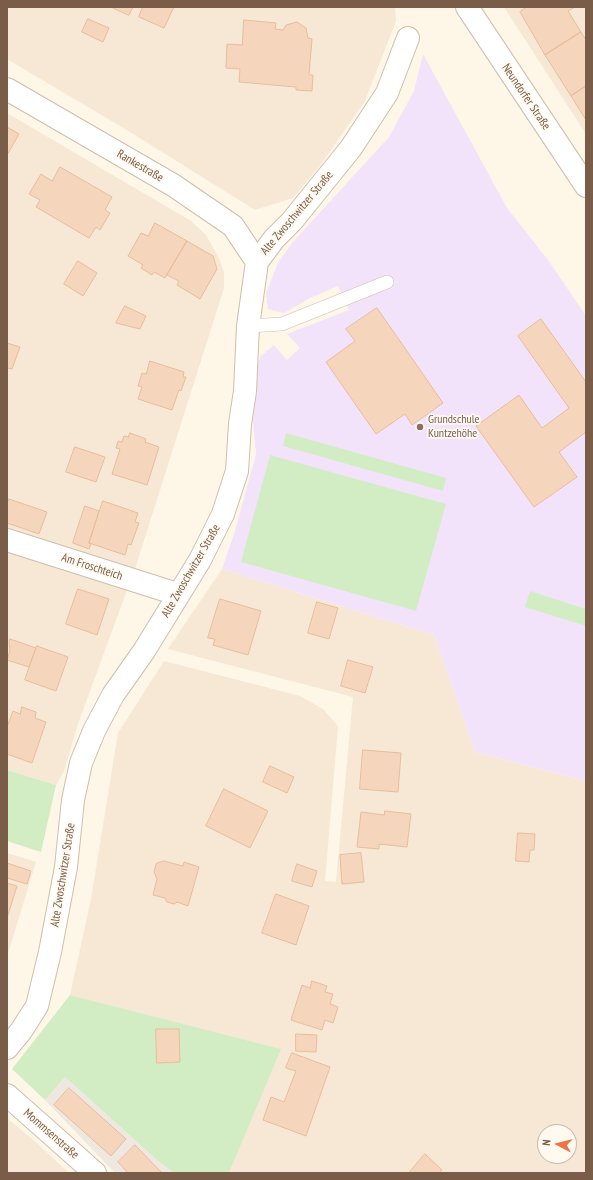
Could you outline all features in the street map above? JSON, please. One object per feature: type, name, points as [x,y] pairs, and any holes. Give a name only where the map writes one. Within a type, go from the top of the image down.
[{"type":"street","name":"Neundorfer Straße","points":[[467,7],[586,186]]},
{"type":"street","name":"Alte Zwoschwitzer Straße","points":[[7,1048],[21,1031],[37,1006],[50,952],[62,890],[73,800],[81,763],[94,731],[113,695],[144,652],[200,560],[223,514],[237,471],[240,424],[245,391],[248,326],[257,262],[274,239],[292,221],[351,148],[388,94],[408,38]]},
{"type":"street","name":"Rankestraße","points":[[7,89],[173,185],[233,226],[257,262]]},
{"type":"street","name":"Am Froschteich","points":[[7,540],[178,594]]},
{"type":"street","name":"Mommsenstraße","points":[[7,1095],[95,1173]]},
{"type":"lane","points":[[248,326],[282,324],[387,282]]},
{"type":"shaded area","points":[[7,7],[395,7],[396,21],[365,101],[319,167],[293,198],[255,210],[130,132],[7,59]]},
{"type":"shaded area","points":[[504,7],[586,7],[586,134]]},
{"type":"shaded area","name":"Grundschule Kuntzehöhe","points":[[423,54],[507,208],[548,260],[586,316],[586,781],[475,752],[434,635],[222,569],[235,531],[256,454],[251,399],[253,376],[261,356],[274,345],[287,360],[300,348],[287,334],[349,310],[338,286],[310,298],[284,313],[268,309],[266,293],[278,263],[292,243],[389,137],[414,91]]},
{"type":"shaded area","points":[[7,113],[191,221],[206,235],[220,260],[224,273],[224,288],[134,572],[7,530]]},
{"type":"shaded area","points":[[7,550],[127,590],[78,724],[64,771],[56,785],[7,770]]},
{"type":"shaded area","points":[[222,569],[434,635],[475,752],[586,781],[586,1173],[229,1173],[280,1049],[70,995],[91,899],[118,733],[164,661],[300,696],[323,709],[338,726],[325,881],[336,882],[353,697],[168,649]]},
{"type":"shaded area","points":[[7,853],[36,862],[7,957]]},
{"type":"shaded area","points":[[65,1077],[158,1161],[174,1173],[115,1173],[45,1100]]},
{"type":"shaded area","points":[[7,1118],[38,1144],[69,1173],[7,1173]]},
{"type":"green space","points":[[286,433],[446,478],[443,491],[283,446]]},
{"type":"green space","points":[[270,455],[446,504],[416,611],[241,562]]},
{"type":"green space","points":[[530,591],[586,609],[586,626],[525,607]]},
{"type":"green space","points":[[7,770],[56,785],[41,852],[7,841]]},
{"type":"green space","points":[[70,995],[281,1049],[229,1173],[174,1173],[158,1161],[65,1077],[45,1100],[12,1069]]},
{"type":"building","points":[[111,7],[133,7],[129,15]]},
{"type":"building","points":[[143,7],[174,7],[164,28],[139,17]]},
{"type":"building","points":[[527,7],[575,7],[568,11],[581,32],[545,55],[520,12]]},
{"type":"building","points":[[88,19],[109,28],[103,42],[82,32]]},
{"type":"building","points":[[244,20],[276,23],[275,29],[283,30],[286,25],[297,22],[306,28],[308,38],[312,39],[309,75],[313,75],[312,91],[296,90],[296,87],[239,82],[240,69],[226,68],[227,44],[242,45]]},
{"type":"building","points":[[581,32],[586,40],[586,86],[571,96],[545,55]]},
{"type":"building","points":[[586,86],[586,120],[571,96]]},
{"type":"building","points":[[7,127],[19,134],[7,155]]},
{"type":"building","points":[[60,167],[112,197],[105,210],[110,213],[100,230],[96,227],[89,238],[36,207],[40,200],[29,194],[41,174],[52,181]]},
{"type":"building","points":[[155,223],[187,241],[165,278],[154,272],[152,275],[141,268],[143,265],[128,256],[141,233],[148,236]]},
{"type":"building","points":[[187,241],[213,256],[217,269],[200,299],[177,285],[179,281],[167,275]]},
{"type":"building","points":[[78,261],[97,273],[83,296],[64,284]]},
{"type":"building","points":[[125,306],[146,316],[140,329],[116,323]]},
{"type":"building","points":[[377,308],[443,403],[412,425],[405,414],[376,434],[326,362],[355,341],[346,329]]},
{"type":"building","points":[[541,319],[586,382],[586,432],[559,452],[577,477],[534,507],[476,426],[519,395],[542,428],[569,408],[518,336]]},
{"type":"building","points":[[7,343],[20,347],[12,369],[7,368]]},
{"type":"building","points":[[150,361],[184,372],[183,377],[186,377],[181,391],[179,390],[172,410],[138,399],[142,387],[138,386],[142,373],[146,374]]},
{"type":"building","points":[[130,433],[146,439],[145,442],[159,447],[147,485],[112,474],[120,449],[116,448],[118,441],[122,442],[124,436],[128,437]]},
{"type":"building","points":[[75,447],[105,457],[96,482],[66,472]]},
{"type":"building","points":[[9,499],[47,512],[39,534],[7,523],[7,505]]},
{"type":"building","points":[[103,501],[138,513],[135,522],[139,523],[131,545],[128,544],[125,555],[89,543]]},
{"type":"building","points":[[85,506],[99,511],[89,543],[91,544],[89,549],[73,543]]},
{"type":"building","points":[[78,589],[109,599],[97,635],[66,624]]},
{"type":"building","points":[[220,599],[261,611],[248,655],[213,645],[215,639],[208,638]]},
{"type":"building","points":[[317,602],[338,608],[329,639],[308,633]]},
{"type":"building","points":[[10,639],[36,648],[29,667],[7,660],[10,650]]},
{"type":"building","points":[[37,646],[68,657],[56,691],[25,680]]},
{"type":"building","points":[[348,660],[373,667],[365,693],[341,686]]},
{"type":"building","points":[[22,707],[36,712],[35,718],[46,722],[32,763],[7,754],[7,727],[13,711],[20,714]]},
{"type":"building","points":[[363,750],[401,753],[398,792],[360,789]]},
{"type":"building","points":[[270,766],[294,777],[287,793],[263,782]]},
{"type":"building","points":[[224,789],[268,811],[250,848],[206,826]]},
{"type":"building","points":[[385,811],[411,814],[407,847],[379,844],[379,849],[357,847],[361,812],[384,815]]},
{"type":"building","points":[[518,833],[535,834],[534,850],[530,850],[529,862],[516,861]]},
{"type":"building","points":[[361,853],[364,882],[342,884],[340,855]]},
{"type":"building","points":[[164,861],[183,866],[184,862],[199,867],[188,906],[177,902],[174,904],[167,902],[165,898],[153,895],[157,879],[154,872],[156,864]]},
{"type":"building","points":[[7,863],[31,871],[27,884],[7,878]]},
{"type":"building","points":[[297,864],[317,871],[312,887],[292,881]]},
{"type":"building","points":[[7,883],[17,886],[7,918]]},
{"type":"building","points":[[276,894],[309,906],[296,945],[262,933]]},
{"type":"building","points":[[312,981],[327,986],[325,992],[333,994],[330,1004],[338,1007],[333,1023],[325,1020],[322,1030],[291,1020],[302,985],[310,988]]},
{"type":"building","points":[[156,1029],[179,1029],[180,1062],[157,1063]]},
{"type":"building","points":[[296,1034],[317,1035],[316,1052],[296,1051]]},
{"type":"building","points":[[292,1053],[330,1067],[306,1136],[263,1120],[271,1097],[284,1102],[296,1071],[286,1068]]},
{"type":"building","points":[[69,1088],[126,1139],[111,1156],[54,1105]]},
{"type":"building","points":[[135,1145],[162,1173],[128,1173],[118,1162]]},
{"type":"building","points":[[425,1154],[442,1170],[439,1173],[409,1173]]},
{"type":"place","name":"Grundschule Kuntzehöhe","points":[[420,427]]}]
